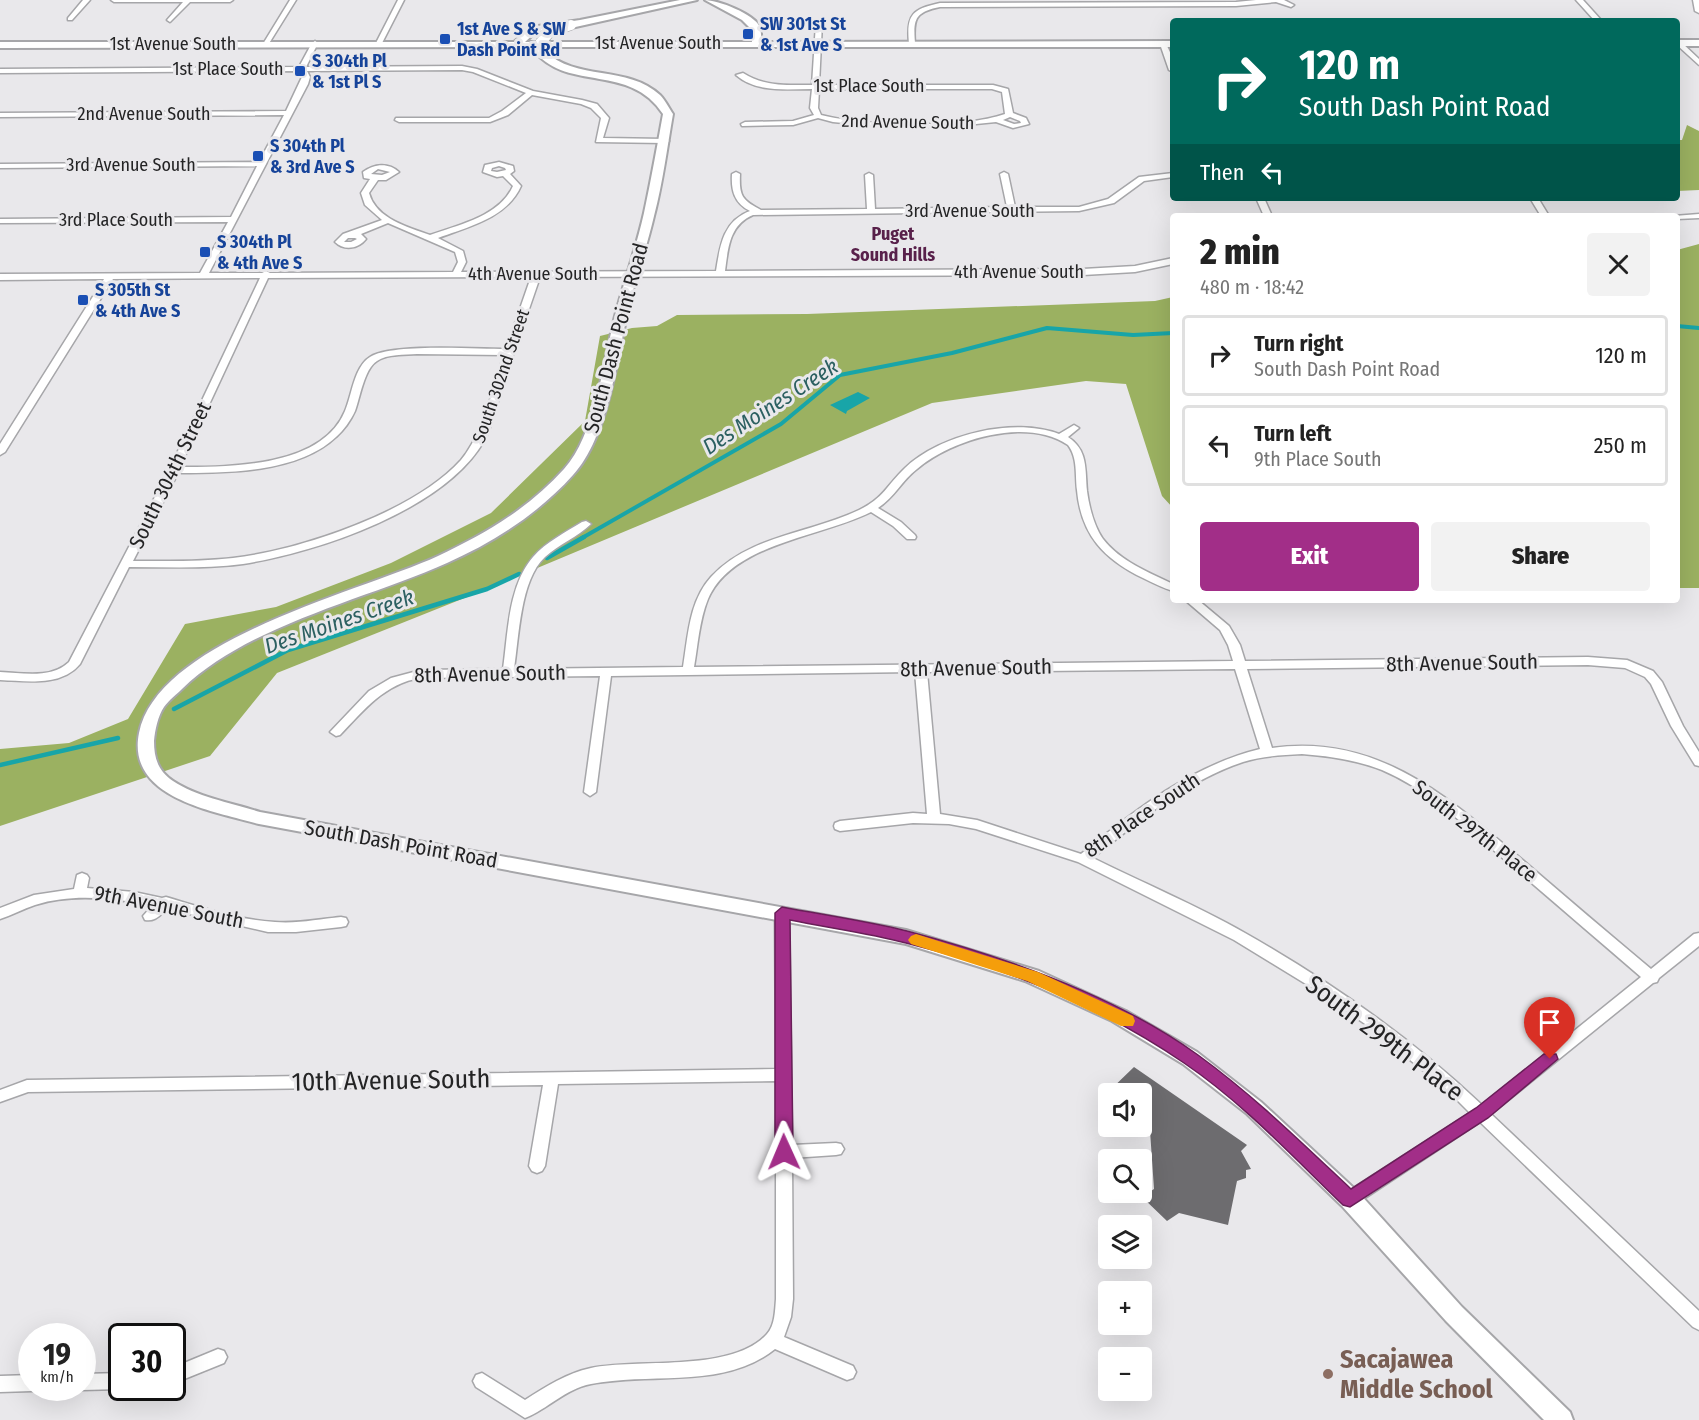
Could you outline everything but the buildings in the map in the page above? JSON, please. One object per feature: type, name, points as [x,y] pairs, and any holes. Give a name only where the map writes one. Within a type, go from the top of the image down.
[{"type":"main road","points":[[518,43],[534,29],[594,20],[693,0]]},
{"type":"main road","points":[[709,0],[745,18],[755,27],[757,43]]},
{"type":"main road","name":"South Dash Point Road","points":[[594,20],[550,32],[540,43],[540,52],[547,60],[623,80],[647,89],[664,104],[668,114],[649,215],[590,439],[581,456],[556,485],[505,527],[462,551],[290,619],[210,658],[173,686],[157,705],[149,723],[146,757],[153,772],[166,785],[189,796],[259,818],[906,937],[1032,976],[1119,1016],[1190,1058],[1254,1108],[1350,1199],[1454,1314],[1561,1420]]},
{"type":"main road","points":[[1680,43],[1699,43]]},
{"type":"main road","name":"1st Avenue South","points":[[0,45],[1168,44]]},
{"type":"street","points":[[70,19],[87,0]]},
{"type":"street","points":[[114,0],[187,2],[230,0]]},
{"type":"street","points":[[266,44],[293,0]]},
{"type":"street","points":[[380,43],[401,0]]},
{"type":"street","points":[[912,43],[910,21],[921,10],[944,4],[1112,2],[1236,4],[1276,0],[1291,5]]},
{"type":"street","points":[[1579,0],[1596,18]]},
{"type":"street","points":[[1696,0],[1698,11]]},
{"type":"street","points":[[170,20],[187,2]]},
{"type":"street","points":[[745,124],[792,123],[818,117],[814,111],[819,23]]},
{"type":"street","points":[[204,275],[304,84],[305,73],[302,69],[315,43]]},
{"type":"street","points":[[1680,45],[1699,63]]},
{"type":"street","name":"1st Place South","points":[[0,71],[462,68],[475,70],[531,93],[594,106],[605,118],[599,140],[664,141]]},
{"type":"street","name":"1st Place South","points":[[740,75],[753,83],[764,86],[982,86],[1001,88],[1007,94],[1003,118]]},
{"type":"street","points":[[399,120],[490,120],[505,113],[531,93]]},
{"type":"street","name":"2nd Avenue South","points":[[0,115],[289,112]]},
{"type":"street","name":"2nd Avenue South","points":[[818,117],[831,121],[860,124],[970,124],[1003,118],[1025,121],[1023,125],[1014,126],[1003,118]]},
{"type":"street","name":"3rd Avenue South","points":[[0,166],[263,164]]},
{"type":"street","points":[[433,237],[489,213],[510,200],[517,186],[505,173]]},
{"type":"street","points":[[736,174],[736,192],[739,201],[758,212]]},
{"type":"street","points":[[1004,174],[1012,210]]},
{"type":"street","points":[[868,175],[871,211]]},
{"type":"street","name":"3rd Avenue South","points":[[758,212],[1095,207],[1111,201],[1142,179],[1170,175]]},
{"type":"street","points":[[374,179],[368,184],[365,199],[369,206],[387,221],[452,246],[462,256],[456,274]]},
{"type":"street","points":[[720,275],[731,225],[742,216],[758,212]]},
{"type":"street","points":[[1680,217],[1699,216]]},
{"type":"street","name":"3rd Place South","points":[[0,221],[232,219]]},
{"type":"street","points":[[353,235],[387,221]]},
{"type":"street","name":"4th Avenue South","points":[[0,277],[1083,272],[1135,269],[1170,262]]},
{"type":"street","name":"South 304th Street","points":[[0,676],[49,676],[67,671],[78,657],[174,470],[266,274]]},
{"type":"street","points":[[0,452],[111,275]]},
{"type":"street","name":"South 302nd Street","points":[[126,564],[216,563],[280,553],[335,535],[395,510],[432,491],[456,472],[471,456],[480,440],[536,275]]},
{"type":"street","points":[[174,470],[229,470],[266,464],[300,453],[332,435],[346,418],[368,365],[382,356],[510,352]]},
{"type":"street","points":[[1060,437],[1074,428]]},
{"type":"street","points":[[688,671],[699,615],[710,586],[727,568],[764,548],[871,508],[891,494],[911,468],[954,442],[969,437],[1009,431],[1042,432],[1060,437],[1072,444],[1079,455],[1085,505],[1100,541],[1127,565],[1170,586]]},
{"type":"street","points":[[871,508],[897,524],[911,537]]},
{"type":"street","points":[[508,673],[522,595],[530,570],[547,550],[586,525]]},
{"type":"street","points":[[1195,603],[1225,628],[1234,645],[1268,753]]},
{"type":"street","name":"8th Avenue South","points":[[336,732],[379,689],[404,676],[1588,662],[1638,668],[1656,682],[1677,726],[1699,762]]},
{"type":"street","points":[[921,669],[934,818]]},
{"type":"street","points":[[590,792],[606,672]]},
{"type":"street","name":"8th Place South","points":[[840,826],[934,818],[977,825],[1083,859],[1148,806],[1181,786],[1240,759],[1268,753]]},
{"type":"street","name":"South 297th Place","points":[[1268,753],[1334,754],[1373,763],[1406,776],[1461,815],[1652,978]]},
{"type":"street","name":"South 299th Place","points":[[1083,859],[1239,936],[1324,988],[1403,1046],[1482,1113],[1698,1318]]},
{"type":"street","name":"9th Avenue South","points":[[0,914],[41,897],[81,885],[268,926],[299,927],[341,922]]},
{"type":"street","points":[[150,916],[166,902]]},
{"type":"street","points":[[482,1381],[521,1415],[560,1387],[589,1377],[718,1365],[756,1352],[773,1340],[780,1325],[784,1306],[782,913]]},
{"type":"street","points":[[1350,1199],[1482,1113],[1699,938]]},
{"type":"street","name":"10th Avenue South","points":[[0,1096],[27,1086],[783,1075]]},
{"type":"street","points":[[537,1166],[552,1078]]},
{"type":"street","points":[[784,1152],[836,1149]]},
{"type":"street","points":[[773,1340],[848,1372]]},
{"type":"street","points":[[186,1370],[218,1357]]},
{"type":"street","points":[[0,1384],[18,1383]]},
{"type":"green space","points":[[1687,125],[1699,131],[1699,190],[1680,191],[1680,140],[1682,140]]},
{"type":"green space","points":[[1699,244],[1699,588],[1680,588],[1680,249]]},
{"type":"green space","points":[[1170,298],[1170,505],[1162,496],[1126,384],[1086,381],[932,403],[487,589],[277,673],[210,756],[0,826],[0,749],[69,743],[128,719],[185,624],[276,607],[391,563],[491,513],[585,421],[600,336],[632,328],[657,326],[677,315],[807,314],[1155,301]]},
{"type":"water","points":[[858,392],[870,398],[847,411],[846,414],[830,405]]},
{"type":"waterway","name":"Des Moines Creek","points":[[1680,326],[1699,328]]},
{"type":"waterway","name":"Des Moines Creek","points":[[582,538],[781,424],[840,375],[952,353],[1047,328],[1133,335],[1170,333]]},
{"type":"waterway","name":"Des Moines Creek","points":[[547,558],[584,537]]},
{"type":"waterway","name":"Des Moines Creek","points":[[174,709],[288,650],[487,589],[519,574]]},
{"type":"waterway","name":"Des Moines Creek","points":[[0,765],[118,738]]},
{"type":"slow traffic","points":[[916,940],[1032,976],[1127,1021]]},
{"type":"place","name":"SW 301st St & 1st Ave S","points":[[748,34]]},
{"type":"place","name":"1st Ave S & SW Dash Point Rd","points":[[445,39]]},
{"type":"place","name":"S 304th Pl & 1st Pl S","points":[[300,71]]},
{"type":"place","name":"S 304th Pl & 3rd Ave S","points":[[258,156]]},
{"type":"place","name":"S 304th Pl & 4th Ave S","points":[[205,252]]},
{"type":"place","name":"S 305th St & 4th Ave S","points":[[83,300]]},
{"type":"place","name":"Sacajawea Middle School","points":[[1328,1374]]},
{"type":"district","name":"Puget Sound Hills","points":[[893,244]]},
{"type":"route","points":[[784,1152],[782,913],[906,937],[977,958],[1032,976],[1119,1016],[1190,1058],[1254,1108],[1350,1199],[1482,1113],[1550,1059]]}]
